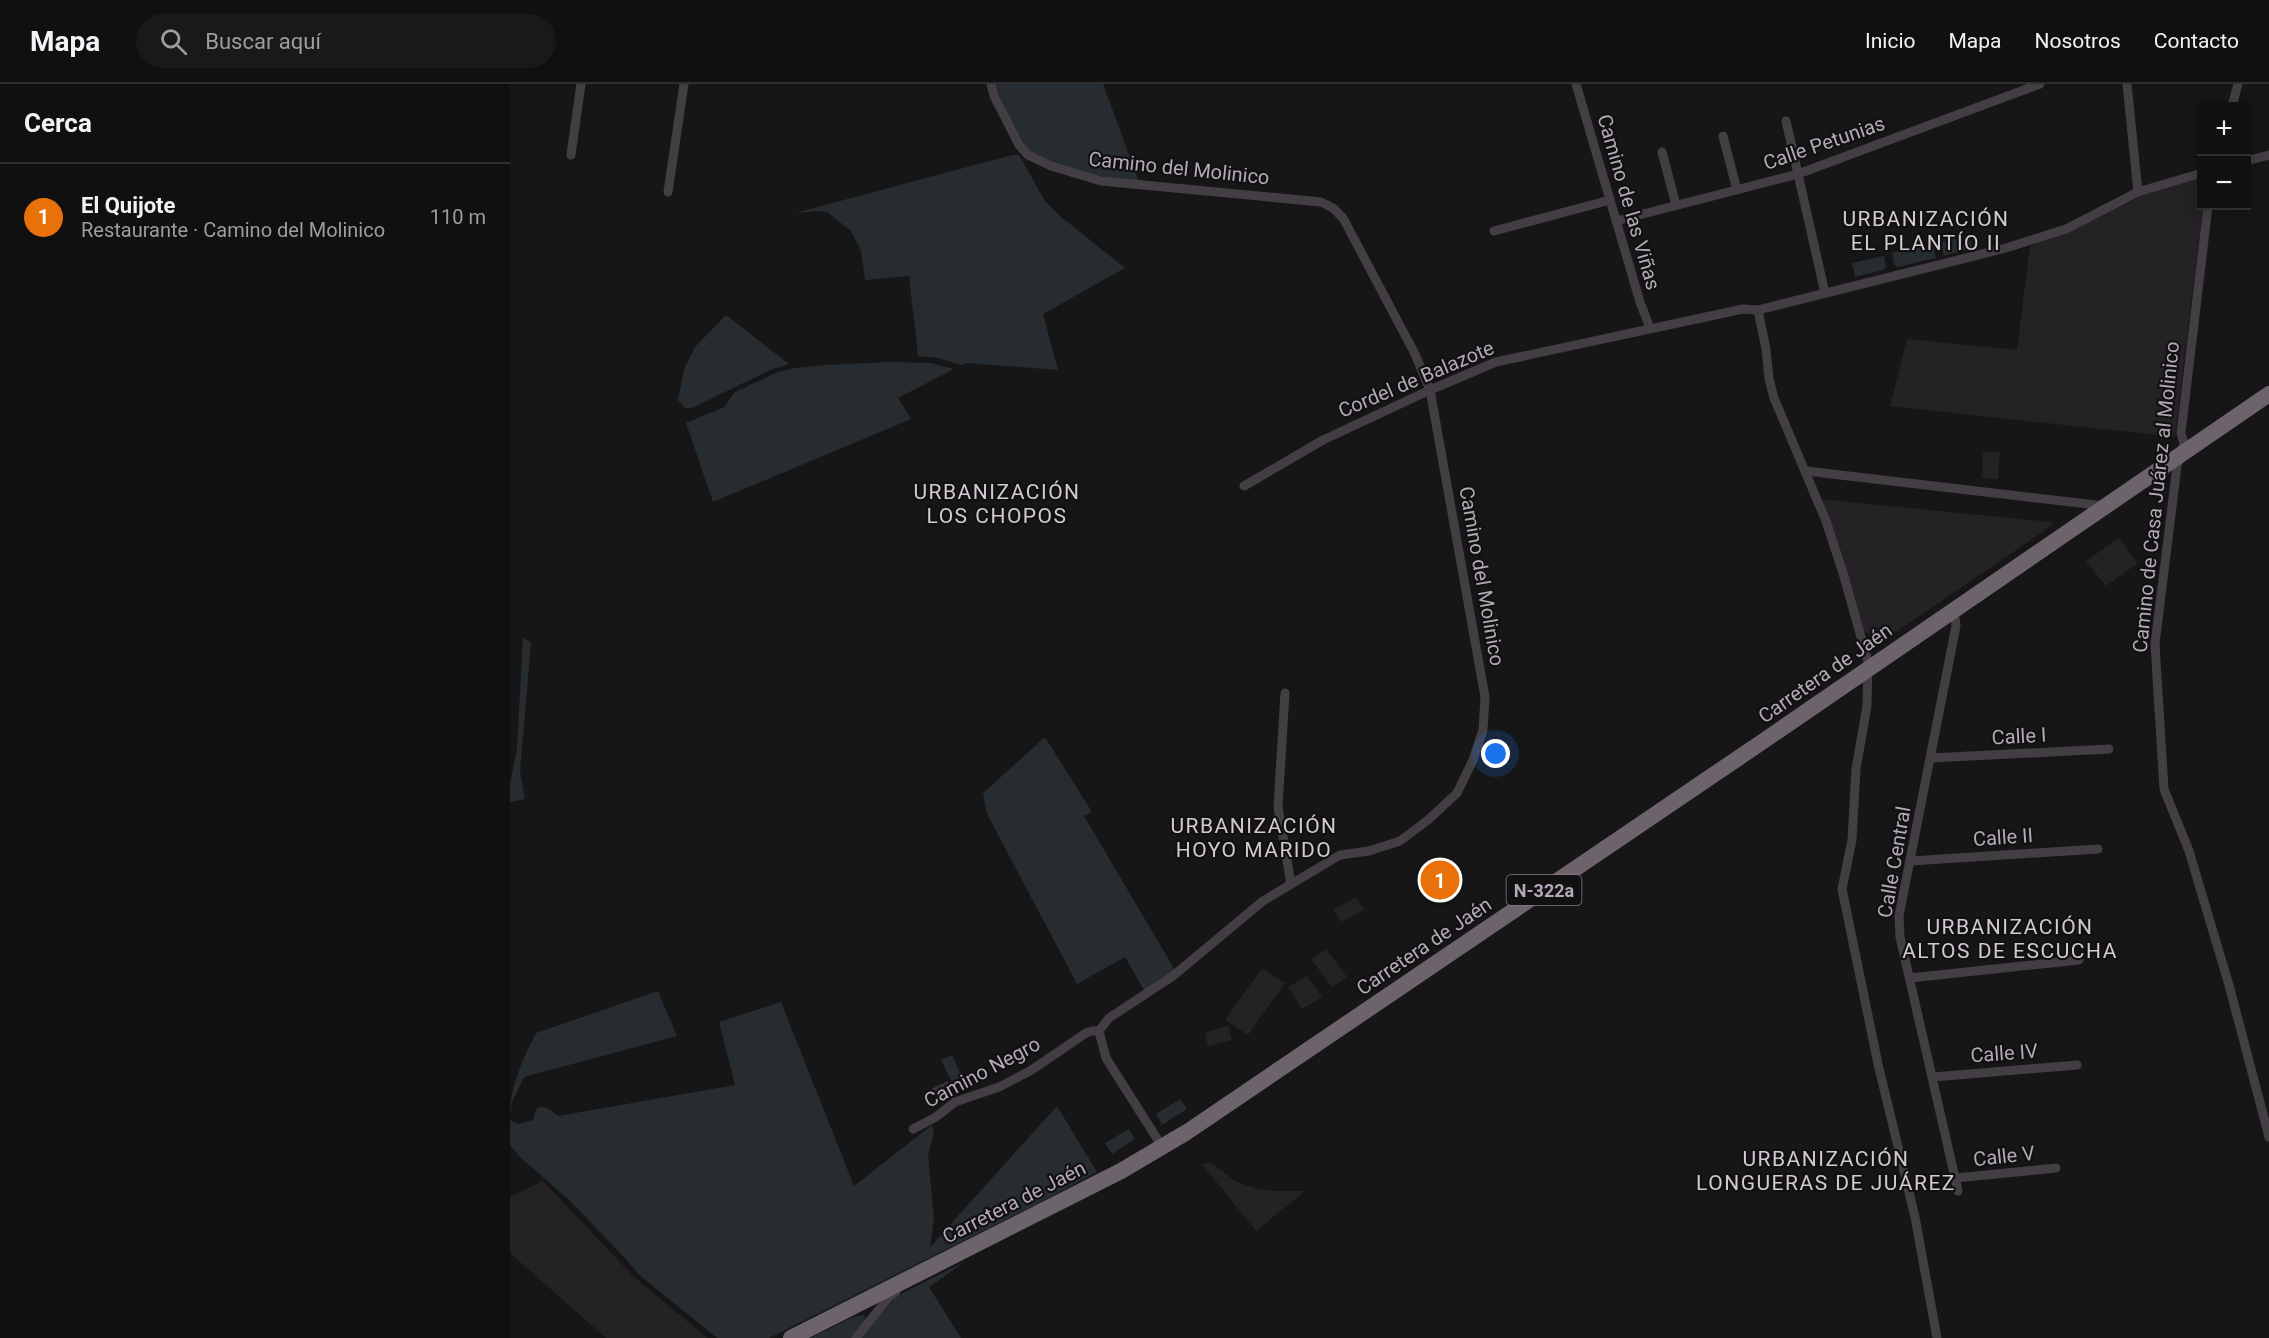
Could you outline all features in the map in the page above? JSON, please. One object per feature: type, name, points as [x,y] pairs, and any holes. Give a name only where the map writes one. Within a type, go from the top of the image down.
[{"type":"highway","name":"Carretera de Jaén","points":[[791,1338],[1162,1148],[1868,669],[2105,506],[2183,449],[2269,394]]},
{"type":"street","points":[[571,155],[581,84]]},
{"type":"street","points":[[668,192],[684,84]]},
{"type":"street","name":"Camino del Molinico","points":[[992,84],[994,96],[1019,145],[1028,155],[1051,166],[1101,182],[1322,202],[1333,208],[1343,218],[1415,354],[1430,390],[1485,698],[1484,730],[1457,793],[1428,820],[1400,841],[1369,851],[1340,855],[1263,901],[1173,976],[1109,1018],[1099,1031]]},
{"type":"street","name":"Camino de las Viñas","points":[[1576,84],[1640,302],[1650,328]]},
{"type":"street","name":"Calle Petunias","points":[[1616,220],[1798,174],[2040,84]]},
{"type":"street","points":[[2127,84],[2138,192]]},
{"type":"street","points":[[2233,102],[2238,84]]},
{"type":"street","points":[[1786,121],[1825,293]]},
{"type":"street","points":[[1723,136],[1737,190]]},
{"type":"street","points":[[1662,152],[1676,205]]},
{"type":"street","points":[[2251,160],[2269,155]]},
{"type":"street","name":"Cordel de Balazote","points":[[1244,486],[1323,440],[1496,362],[1743,309],[1758,310],[2006,248],[2066,229],[2138,192],[2197,174]]},
{"type":"street","points":[[1494,231],[1610,200]]},
{"type":"street","name":"Camino de Casa Juárez al Molinico","points":[[2208,210],[2181,433],[2183,449],[2177,466],[2154,644],[2164,789],[2189,851],[2229,985],[2269,1137]]},
{"type":"street","points":[[1758,310],[1774,398],[1826,521],[1844,573],[1868,669],[1867,706],[1856,769],[1852,840],[1842,889],[1878,1064],[1915,1217],[1937,1338]]},
{"type":"street","points":[[1806,471],[2105,506]]},
{"type":"street","name":"Calle Central","points":[[1954,609],[1956,626],[1899,916],[1900,937],[1958,1191]]},
{"type":"street","points":[[1285,693],[1278,807],[1291,884]]},
{"type":"street","name":"Calle I","points":[[1931,758],[2109,749]]},
{"type":"street","name":"Calle II","points":[[1911,861],[2098,849]]},
{"type":"street","points":[[1910,978],[2079,960]]},
{"type":"street","points":[[1099,1031],[1106,1058],[1162,1148]]},
{"type":"street","name":"Camino Negro","points":[[913,1129],[936,1117],[955,1102],[999,1087],[1030,1071],[1086,1033],[1099,1031]]},
{"type":"street","name":"Calle IV","points":[[1933,1077],[2077,1065]]},
{"type":"street","name":"Calle V","points":[[1956,1178],[2056,1168]]},
{"type":"street","points":[[856,1338],[889,1298],[917,1275]]},
{"type":"shaded area","points":[[994,84],[1103,84],[1139,182],[1097,176],[1066,168],[1038,157],[1028,150],[1013,128]]},
{"type":"shaded area","points":[[1019,155],[1045,201],[1060,216],[1125,268],[1043,314],[1058,370],[966,363],[961,365],[938,358],[918,356],[909,276],[865,280],[861,251],[851,231],[827,212],[795,213]]},
{"type":"shaded area","points":[[2197,179],[2197,210],[2203,210],[2175,437],[1890,406],[1907,339],[2017,350],[2030,246],[2067,232],[2144,195]]},
{"type":"shaded area","points":[[1969,236],[1972,246],[1970,249],[1944,256],[1942,248],[1934,250],[1936,258],[1898,267],[1894,265],[1892,253]]},
{"type":"shaded area","points":[[1884,256],[1886,267],[1883,270],[1855,277],[1852,263]]},
{"type":"shaded area","points":[[726,315],[789,364],[770,370],[692,408],[685,408],[678,400],[684,369],[695,347]]},
{"type":"shaded area","points":[[931,363],[954,369],[898,398],[911,419],[713,502],[686,423],[724,407],[735,392],[778,372],[825,365]]},
{"type":"shaded area","points":[[1983,452],[2000,452],[1998,479],[1982,478]]},
{"type":"shaded area","points":[[1820,499],[2054,524],[1883,641],[1863,631]]},
{"type":"shaded area","points":[[2119,538],[2138,563],[2106,586],[2086,561]]},
{"type":"shaded area","points":[[523,637],[531,643],[520,772],[525,799],[510,802],[510,785],[517,748]]},
{"type":"shaded area","points":[[1045,737],[1092,812],[1084,816],[1175,970],[1145,992],[1125,957],[1077,984],[987,814],[983,793]]},
{"type":"shaded area","points":[[1356,897],[1364,910],[1341,922],[1333,910]]},
{"type":"shaded area","points":[[1326,949],[1347,977],[1332,987],[1311,959]]},
{"type":"shaded area","points":[[1262,968],[1285,983],[1248,1035],[1225,1020]]},
{"type":"shaded area","points":[[1307,976],[1322,997],[1302,1009],[1288,987]]},
{"type":"shaded area","points":[[658,991],[677,1036],[524,1077],[512,1102],[510,1113],[515,1083],[536,1033]]},
{"type":"shaded area","points":[[781,1002],[854,1186],[932,1125],[934,1133],[928,1155],[934,1219],[930,1247],[1057,1106],[1097,1172],[769,1338],[717,1338],[638,1274],[569,1200],[520,1157],[510,1145],[510,1120],[518,1124],[533,1120],[536,1109],[539,1107],[548,1108],[558,1116],[735,1085],[719,1022]]},
{"type":"shaded area","points":[[1228,1025],[1232,1040],[1208,1046],[1205,1033]]},
{"type":"shaded area","points":[[952,1055],[964,1082],[954,1087],[941,1060]]},
{"type":"shaded area","points":[[948,1081],[951,1089],[935,1097],[931,1089]]},
{"type":"shaded area","points":[[1180,1099],[1187,1109],[1162,1125],[1156,1114]]},
{"type":"shaded area","points":[[1129,1129],[1135,1139],[1112,1154],[1105,1143]]},
{"type":"shaded area","points":[[1211,1163],[1237,1182],[1255,1188],[1274,1191],[1305,1191],[1256,1231],[1202,1164]]},
{"type":"shaded area","points":[[543,1181],[633,1276],[707,1338],[606,1338],[510,1253],[510,1197]]},
{"type":"shaded area","points":[[966,1261],[929,1287],[961,1338],[859,1338],[897,1296]]},
{"type":"shaded area","points":[[863,1315],[866,1319],[853,1338],[810,1338],[853,1317]]},
{"type":"place","name":"El Quijote","points":[[1440,880]]},
{"type":"district","name":"URBANIZACIÓN EL PLANTÍO II","points":[[1926,231]]},
{"type":"district","name":"URBANIZACIÓN LOS CHOPOS","points":[[997,504]]},
{"type":"district","name":"URBANIZACIÓN HOYO MARIDO","points":[[1254,838]]},
{"type":"district","name":"URBANIZACIÓN ALTOS DE ESCUCHA","points":[[2010,939]]},
{"type":"district","name":"URBANIZACIÓN LONGUERAS DE JUÁREZ","points":[[1826,1171]]}]
